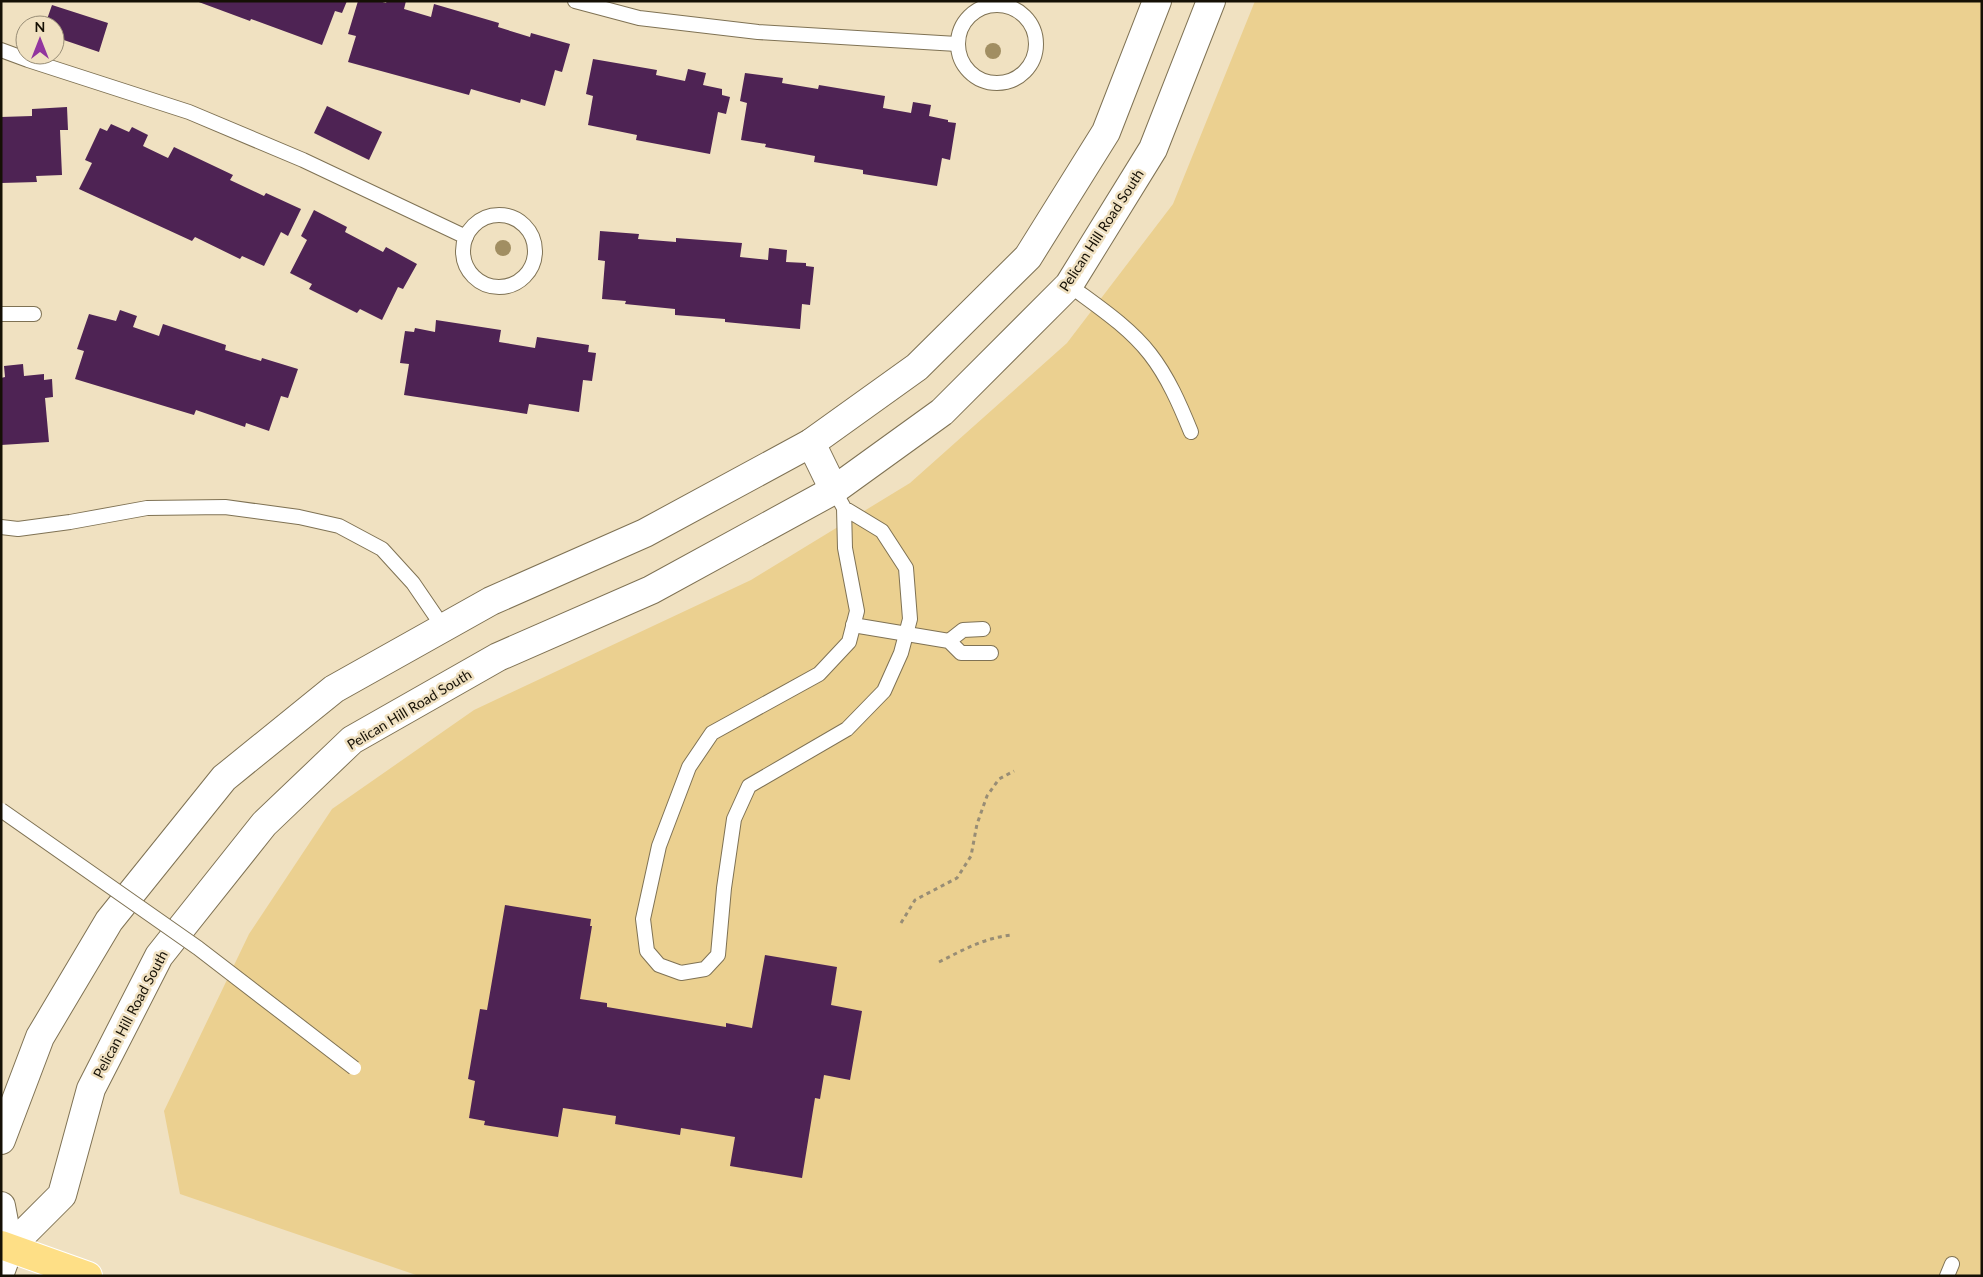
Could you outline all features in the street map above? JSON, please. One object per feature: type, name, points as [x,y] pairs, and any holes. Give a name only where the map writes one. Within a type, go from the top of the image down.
[{"type":"main road","points":[[4,1254],[88,1276]]},
{"type":"street","points":[[1,1140],[40,1037],[109,922],[224,778],[334,689],[490,601],[645,533],[811,443],[917,367],[1028,257],[1106,132],[1157,1]]},
{"type":"street","name":"Pelican Hill Road South","points":[[4,1254],[62,1195],[91,1089],[159,956],[264,824],[352,740],[498,657],[651,590],[839,499],[942,412],[1069,284],[1153,150],[1212,1]]},
{"type":"street","points":[[811,443],[839,499]]},
{"type":"street","points":[[1,1206],[4,1254]]},
{"type":"lane","points":[[575,1],[639,18],[758,32],[958,44]]},
{"type":"lane","points":[[1001,5],[1014,9],[1025,16],[1032,27],[1036,40],[1036,53],[1031,65],[1023,74],[1012,81],[999,84],[986,82],[975,77],[966,68],[960,57],[958,44],[960,31],[966,20],[976,11],[988,6],[1001,5]]},
{"type":"lane","points":[[1,50],[189,112],[303,160],[466,236]]},
{"type":"lane","points":[[495,215],[507,215],[518,220],[531,233],[536,250],[534,263],[520,281],[498,288],[486,285],[476,279],[468,270],[464,260],[463,248],[466,236],[473,226],[482,219],[495,215]]},
{"type":"lane","points":[[1069,284],[1118,322],[1150,354],[1176,396],[1191,432]]},
{"type":"lane","points":[[1,314],[34,314]]},
{"type":"lane","points":[[839,499],[882,531],[906,568],[910,619],[901,654],[884,691],[847,729],[749,786],[734,819],[724,888],[718,955],[705,969],[681,973],[659,965],[647,951],[643,919],[659,846],[689,767],[712,733],[819,674],[849,642],[856,611],[839,499]]},
{"type":"lane","points":[[1,527],[18,528],[61,523],[147,508],[225,507],[307,519],[339,526],[382,549],[413,583],[443,627]]},
{"type":"lane","points":[[853,625],[950,641],[961,653],[990,653]]},
{"type":"lane","points":[[950,641],[963,630],[983,629]]},
{"type":"lane","points":[[1,810],[198,948],[354,1068]]},
{"type":"path","points":[[901,923],[915,900],[958,878],[971,856],[977,824],[987,796],[1000,779],[1014,771]]},
{"type":"path","points":[[939,962],[993,937],[1011,935]]},
{"type":"shaded area","points":[[1255,1],[1982,1],[1982,1276],[419,1276],[180,1194],[164,1111],[249,934],[332,809],[474,710],[751,580],[910,483],[1067,343],[1173,204]]},
{"type":"building","points":[[196,1],[347,1],[342,13],[335,11],[322,45]]},
{"type":"building","points":[[358,1],[386,3],[387,1],[406,1],[404,9],[431,17],[434,4],[499,23],[498,27],[530,37],[531,33],[570,44],[562,72],[555,70],[545,106],[521,99],[520,103],[471,89],[469,95],[348,62],[356,36],[348,34]]},
{"type":"building","points":[[52,5],[108,23],[99,52],[65,40],[65,15],[48,15]]},
{"type":"building","points":[[593,59],[657,70],[656,75],[685,81],[688,69],[706,73],[703,85],[722,89],[722,95],[730,97],[726,114],[718,112],[710,154],[636,140],[637,135],[588,125],[593,96],[586,94]]},
{"type":"building","points":[[745,73],[783,78],[782,83],[818,89],[819,85],[885,96],[883,108],[911,113],[913,102],[931,105],[929,116],[956,123],[950,160],[942,158],[937,186],[863,174],[863,170],[814,162],[815,156],[765,147],[766,144],[741,140],[747,103],[740,101]]},
{"type":"building","points":[[327,106],[382,132],[369,160],[314,133]]},
{"type":"building","points":[[67,107],[68,130],[60,130],[62,175],[36,176],[37,182],[1,183],[1,117],[32,116],[32,109]]},
{"type":"building","points":[[111,124],[129,132],[132,127],[148,135],[143,146],[168,158],[174,147],[233,175],[230,180],[264,196],[266,193],[301,209],[288,236],[281,232],[264,266],[242,256],[240,259],[195,237],[192,241],[79,189],[92,163],[85,160],[100,128],[107,131]]},
{"type":"building","points":[[314,210],[347,227],[345,232],[383,252],[386,247],[417,264],[403,289],[398,287],[382,320],[360,309],[357,313],[309,289],[312,284],[290,273],[307,240],[301,236]]},
{"type":"building","points":[[600,231],[639,234],[638,239],[676,242],[676,238],[742,243],[740,257],[768,260],[769,248],[787,250],[786,262],[806,263],[806,266],[814,267],[810,305],[802,304],[800,329],[725,322],[725,319],[675,315],[675,309],[625,304],[626,301],[602,299],[605,261],[598,260]]},
{"type":"building","points":[[120,310],[137,316],[133,327],[159,336],[163,324],[226,345],[225,350],[261,361],[262,358],[298,369],[288,398],[281,396],[269,431],[246,423],[245,427],[196,410],[194,415],[75,379],[84,351],[77,349],[89,314],[116,321]]},
{"type":"building","points":[[436,320],[501,330],[499,342],[535,348],[537,337],[589,345],[588,352],[596,353],[592,381],[583,380],[579,412],[529,404],[527,414],[404,395],[409,364],[400,363],[405,331],[414,332],[415,328],[435,332]]},
{"type":"building","points":[[23,364],[24,376],[44,374],[44,380],[52,379],[53,397],[45,398],[49,442],[1,445],[1,378],[5,377],[4,366]]},
{"type":"building","points":[[505,905],[591,919],[590,926],[592,926],[580,999],[607,1003],[607,1007],[726,1027],[726,1023],[752,1028],[765,955],[837,967],[831,1005],[862,1011],[850,1080],[824,1075],[820,1099],[815,1098],[802,1178],[730,1166],[735,1137],[681,1128],[680,1135],[615,1124],[616,1116],[563,1108],[558,1137],[484,1125],[485,1121],[469,1118],[475,1081],[468,1079],[480,1009],[487,1010]]}]
